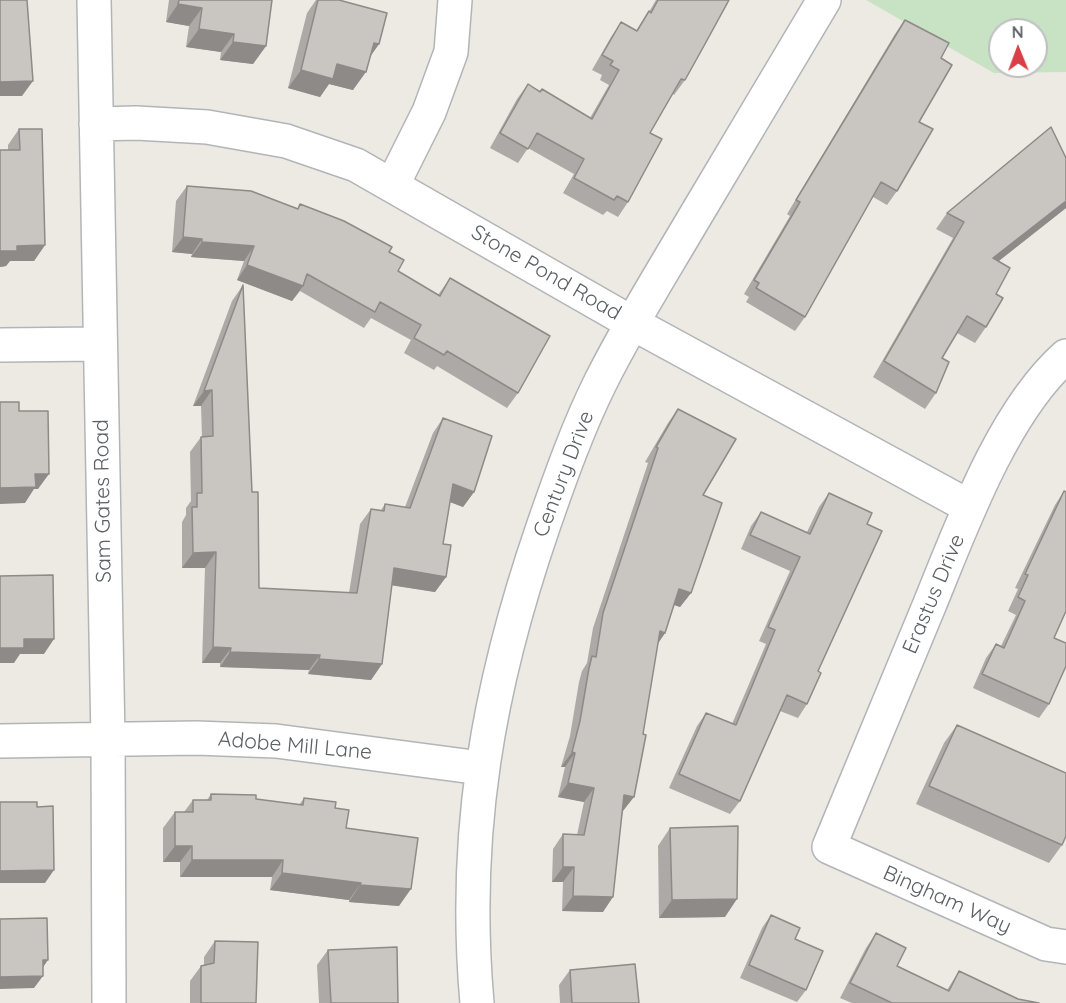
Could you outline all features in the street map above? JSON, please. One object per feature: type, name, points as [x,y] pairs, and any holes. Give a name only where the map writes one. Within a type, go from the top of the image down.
[{"type":"street","name":"Sam Gates Road","points":[[94,0],[108,739],[109,1003]]},
{"type":"street","points":[[393,184],[429,112],[451,52],[455,0]]},
{"type":"street","name":"Century Drive","points":[[477,1003],[474,965],[473,870],[481,768],[502,661],[561,475],[600,383],[632,323],[824,0]]},
{"type":"street","name":"Stone Pond Road","points":[[96,124],[136,123],[207,127],[286,141],[356,165],[393,184],[632,323],[970,507]]},
{"type":"street","points":[[0,345],[100,344]]},
{"type":"street","name":"Erastus Drive","points":[[829,847],[970,507],[1003,439],[1051,369],[1066,356]]},
{"type":"street","name":"Adobe Mill Lane","points":[[0,741],[196,738],[276,741],[481,768]]},
{"type":"street","name":"Bingham Way","points":[[829,847],[1046,944],[1066,947]]},
{"type":"green space","points":[[866,0],[1066,0],[1066,72],[1048,72],[1048,18],[988,18],[988,70]]},
{"type":"building","points":[[0,0],[27,0],[33,81],[0,82]]},
{"type":"building","points":[[179,0],[272,0],[266,46],[233,42],[234,34],[199,29],[202,8],[178,4]]},
{"type":"building","points":[[318,0],[339,0],[387,13],[379,44],[374,43],[366,72],[337,64],[333,79],[301,70]]},
{"type":"building","points":[[658,0],[729,0],[685,80],[681,79],[650,133],[662,139],[628,202],[617,196],[614,200],[574,178],[584,159],[537,133],[528,149],[500,133],[528,84],[540,92],[542,89],[592,119],[619,70],[610,65],[613,61],[602,55],[621,22],[637,31]]},
{"type":"building","points":[[905,20],[949,43],[941,58],[952,65],[919,122],[933,129],[897,191],[881,182],[805,317],[756,288],[759,283],[754,280],[800,202],[796,200]]},
{"type":"building","points":[[1051,127],[1066,158],[1066,201],[993,258],[1010,268],[996,294],[1003,298],[986,327],[967,316],[942,358],[949,362],[936,393],[884,361],[964,222],[947,213]]},
{"type":"building","points":[[19,129],[42,129],[45,245],[17,246],[17,251],[0,251],[0,150],[20,150]]},
{"type":"building","points":[[187,186],[251,191],[298,209],[300,204],[344,221],[392,247],[389,252],[404,260],[398,271],[440,296],[450,278],[550,336],[518,393],[447,351],[444,355],[414,338],[421,325],[380,302],[375,312],[307,274],[303,286],[247,265],[254,246],[202,242],[202,239],[183,237]]},
{"type":"building","points":[[243,285],[252,492],[258,492],[259,588],[357,593],[371,509],[384,511],[385,504],[410,508],[443,418],[492,436],[474,492],[453,484],[443,544],[451,545],[446,577],[394,568],[382,664],[319,659],[320,655],[230,652],[231,648],[213,647],[216,552],[193,553],[192,507],[197,507],[197,493],[202,493],[201,437],[213,436],[212,390],[204,391]]},
{"type":"building","points":[[0,402],[19,402],[19,411],[48,411],[49,474],[35,474],[36,487],[0,488]]},
{"type":"building","points":[[678,409],[736,439],[703,495],[722,503],[691,593],[679,589],[665,633],[660,631],[643,734],[646,735],[634,797],[624,795],[613,897],[573,896],[574,867],[563,867],[563,834],[584,835],[594,788],[568,783],[589,668],[592,656],[596,657],[603,613],[658,448],[656,447]]},
{"type":"building","points":[[1064,491],[1066,492],[1066,611],[1054,638],[1066,643],[1066,666],[1049,704],[982,674],[996,644],[1004,648],[1025,601],[1018,597],[1028,575],[1025,574]]},
{"type":"building","points":[[829,493],[872,513],[867,524],[882,531],[818,671],[821,673],[807,704],[787,695],[740,801],[679,774],[706,713],[736,725],[775,630],[768,627],[800,557],[750,535],[761,512],[810,534]]},
{"type":"building","points":[[53,575],[54,639],[24,639],[24,648],[0,648],[0,576]]},
{"type":"building","points":[[957,725],[1066,773],[1066,836],[1062,845],[929,786]]},
{"type":"building","points":[[211,794],[256,795],[256,799],[303,805],[304,798],[336,802],[335,808],[349,810],[346,828],[418,838],[411,889],[360,885],[361,883],[282,873],[283,860],[192,860],[192,846],[175,846],[175,812],[193,812],[193,800],[211,800]]},
{"type":"building","points":[[0,802],[37,802],[37,807],[53,806],[54,870],[0,871]]},
{"type":"building","points":[[738,826],[737,899],[672,900],[670,828]]},
{"type":"building","points":[[771,915],[800,928],[795,939],[823,951],[806,990],[749,965]]},
{"type":"building","points":[[47,918],[48,960],[43,960],[43,976],[0,977],[0,919]]},
{"type":"building","points":[[876,933],[906,948],[897,966],[949,991],[959,971],[1018,999],[1039,1003],[892,1003],[850,983]]},
{"type":"building","points":[[215,941],[258,942],[256,1003],[201,1003],[201,966],[214,963]]},
{"type":"building","points":[[397,947],[398,1003],[331,1003],[328,950]]},
{"type":"building","points":[[635,964],[639,1003],[572,1003],[570,970]]}]
